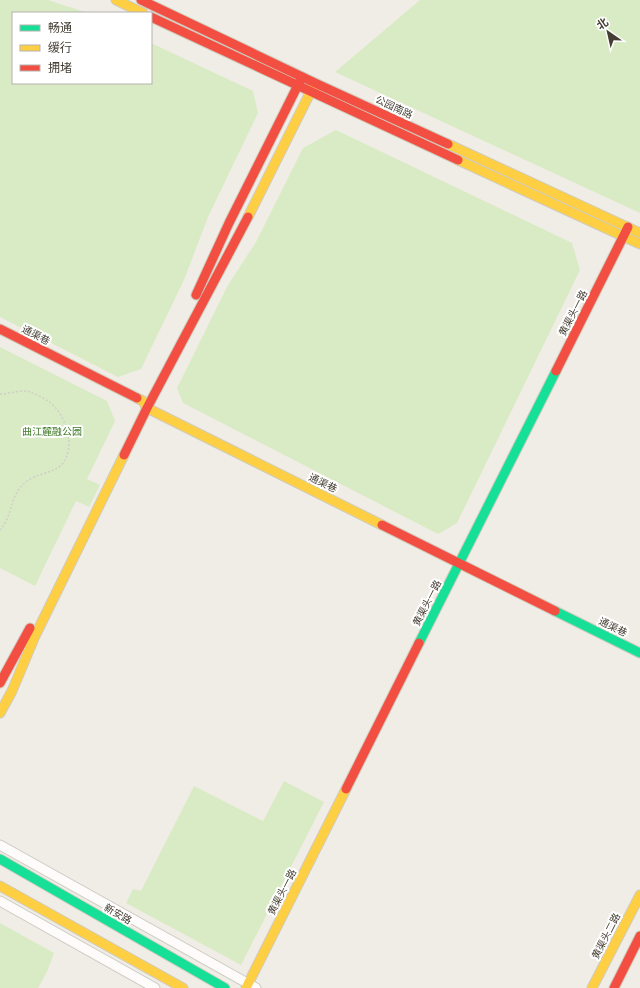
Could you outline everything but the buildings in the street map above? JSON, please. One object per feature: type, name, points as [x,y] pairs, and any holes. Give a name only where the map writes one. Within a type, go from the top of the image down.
[{"type":"street","points":[[116,0],[141,12]]},
{"type":"street","name":"公园南路","points":[[140,0],[626,232],[640,244]]},
{"type":"street","name":"公园南路","points":[[152,17],[310,92],[626,232],[640,233]]},
{"type":"street","points":[[0,713],[12,691],[35,636],[208,273],[229,224],[302,77]]},
{"type":"street","points":[[0,684],[26,635],[97,491],[241,231],[315,83]]},
{"type":"street","name":"黄渠头一路","points":[[250,987],[459,563],[626,232]]},
{"type":"street","name":"通渠巷","points":[[0,329],[145,405],[640,653]]},
{"type":"street","points":[[0,845],[250,987]]},
{"type":"street","name":"新安路","points":[[0,859],[225,988]]},
{"type":"street","points":[[0,886],[183,988]]},
{"type":"street","name":"黄渠头二路","points":[[592,988],[640,894]]},
{"type":"street","points":[[0,901],[155,988]]},
{"type":"street","points":[[614,988],[640,936]]},
{"type":"path","points":[[0,394],[25,391],[46,400],[61,416],[69,441],[68,454],[63,463],[52,471],[38,475],[27,481],[19,490],[10,507],[10,514],[6,523],[0,530]]},
{"type":"green space","points":[[0,0],[48,0],[85,12],[12,12],[12,84],[152,84],[152,43],[253,91],[258,113],[208,217],[184,280],[141,369],[118,377],[0,317]]},
{"type":"green space","points":[[420,0],[640,0],[640,213],[335,72]]},
{"type":"green space","points":[[336,130],[572,243],[580,270],[457,523],[438,534],[183,403],[177,388],[228,285],[256,242],[303,148]]},
{"type":"green space","name":"曲江麓融公园","points":[[0,347],[107,401],[115,421],[87,479],[100,485],[89,507],[76,501],[35,586],[0,568]]},
{"type":"green space","points":[[284,781],[324,802],[241,965],[126,903],[133,889],[141,891],[194,786],[263,821]]},
{"type":"green space","points":[[0,923],[54,953],[47,972],[38,988],[0,988]]},
{"type":"traffic: fast","points":[[419,643],[556,371]]},
{"type":"traffic: fast","points":[[555,611],[640,653]]},
{"type":"traffic: fast","points":[[0,859],[225,988]]},
{"type":"traffic: slow","points":[[116,0],[141,12]]},
{"type":"traffic: slow","points":[[248,217],[315,83]]},
{"type":"traffic: slow","points":[[448,144],[640,233]]},
{"type":"traffic: slow","points":[[458,160],[640,244]]},
{"type":"traffic: slow","points":[[137,398],[143,401],[147,408],[382,525]]},
{"type":"traffic: slow","points":[[0,713],[12,691],[35,636],[124,455]]},
{"type":"traffic: slow","points":[[246,988],[346,789]]},
{"type":"traffic: slow","points":[[0,886],[183,988]]},
{"type":"traffic: slow","points":[[592,988],[640,895]]},
{"type":"traffic: jam","points":[[141,0],[315,83],[448,144]]},
{"type":"traffic: jam","points":[[152,17],[458,160]]},
{"type":"traffic: jam","points":[[196,295],[229,223],[302,77]]},
{"type":"traffic: jam","points":[[124,455],[147,408],[248,217]]},
{"type":"traffic: jam","points":[[556,371],[628,227]]},
{"type":"traffic: jam","points":[[0,329],[137,398]]},
{"type":"traffic: jam","points":[[382,525],[555,611]]},
{"type":"traffic: jam","points":[[0,683],[30,628]]},
{"type":"traffic: jam","points":[[346,789],[419,643]]},
{"type":"traffic: jam","points":[[614,988],[640,936]]}]
